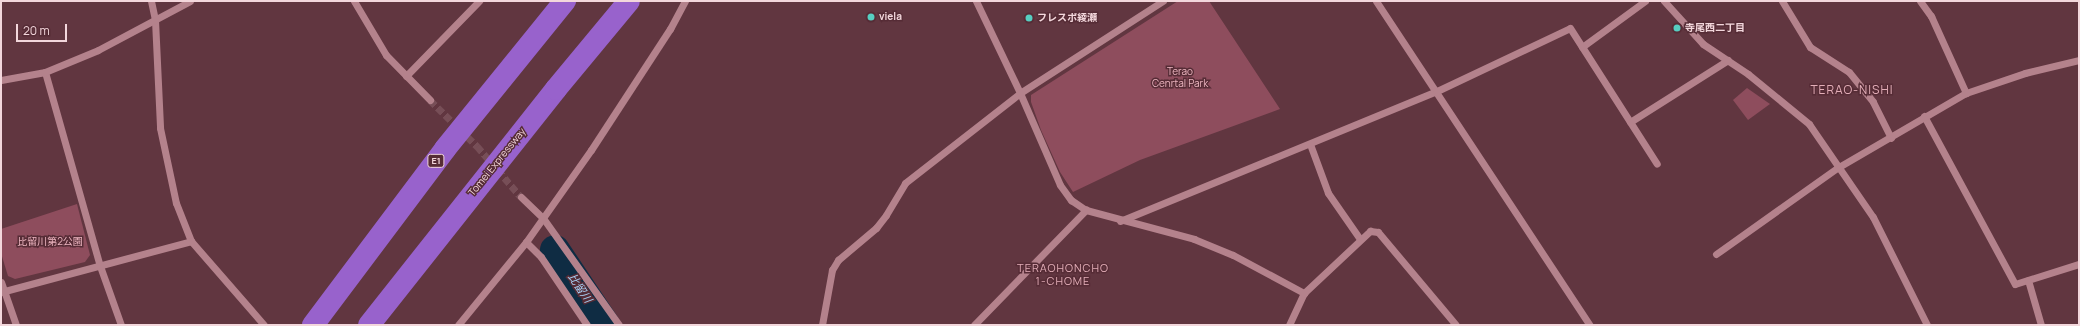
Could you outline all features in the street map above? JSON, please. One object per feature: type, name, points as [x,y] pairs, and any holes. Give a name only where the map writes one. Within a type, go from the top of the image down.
[{"type":"highway","name":"E1","points":[[313,325],[445,149],[565,1]]},
{"type":"highway","name":"Tomei Expressway","points":[[369,325],[492,168],[629,1]]},
{"type":"street","points":[[152,1],[155,20],[160,128],[176,203],[191,241],[264,325]]},
{"type":"street","points":[[1,80],[45,72],[98,50],[190,1]]},
{"type":"street","points":[[406,76],[479,1]]},
{"type":"street","points":[[462,324],[543,218],[670,29],[685,1]]},
{"type":"street","points":[[976,1],[1020,93],[1060,185],[1072,200],[1086,210],[1120,221],[1201,242],[1233,255],[1304,293]]},
{"type":"street","points":[[822,325],[832,270],[838,260],[876,228],[886,215],[905,183],[1020,93],[1163,1]]},
{"type":"street","points":[[1376,1],[1437,91],[1590,325]]},
{"type":"street","points":[[1582,47],[1645,1]]},
{"type":"street","points":[[1664,1],[1696,38],[1766,87],[1809,124],[1837,168],[1873,217],[1927,325]]},
{"type":"street","points":[[1782,1],[1810,47],[1849,72],[1873,102],[1891,138]]},
{"type":"street","points":[[1920,1],[1931,16],[1966,93]]},
{"type":"street","points":[[357,2],[386,55],[430,100]]},
{"type":"street","points":[[1120,221],[1437,91],[1570,28],[1657,164]]},
{"type":"street","points":[[1630,122],[1728,60]]},
{"type":"street","points":[[1716,254],[1837,168],[1891,138],[1924,116],[1966,93],[2026,73],[2079,60]]},
{"type":"street","points":[[45,72],[100,266],[121,325]]},
{"type":"street","points":[[1924,116],[2015,284],[2079,264]]},
{"type":"street","points":[[1310,144],[1328,193],[1360,239]]},
{"type":"street","points":[[521,197],[543,218],[619,325]]},
{"type":"street","points":[[974,325],[1086,210]]},
{"type":"street","points":[[1289,325],[1304,293],[1370,231],[1378,232],[1456,325]]},
{"type":"street","points":[[2,292],[191,241]]},
{"type":"street","points":[[526,242],[541,257],[587,325]]},
{"type":"street","points":[[2028,280],[2041,325]]},
{"type":"street","points":[[1,282],[2,292],[16,325]]},
{"type":"green space","name":"Terao Cenrtal Park","points":[[1178,1],[1209,1],[1280,109],[1140,160],[1073,192],[1060,172],[1041,130],[1031,102],[1031,95]]},
{"type":"green space","points":[[1747,88],[1770,104],[1748,120],[1733,100]]},
{"type":"green space","name":"比留川第2公園","points":[[77,204],[90,255],[85,262],[15,279],[8,276],[1,253],[1,229]]},
{"type":"waterway","name":"比留川","points":[[555,250],[605,325]]},
{"type":"tunnel","points":[[430,100],[477,146],[521,197]]},
{"type":"place","name":"viela","points":[[871,17]]},
{"type":"place","name":"フレスポ綾瀬","points":[[1029,18]]},
{"type":"place","name":"寺尾西二丁目","points":[[1677,28]]},
{"type":"district","name":"TERAO-NISHI","points":[[1852,90]]},
{"type":"district","name":"TERAOHONCHO 1-CHOME","points":[[1063,275]]}]
